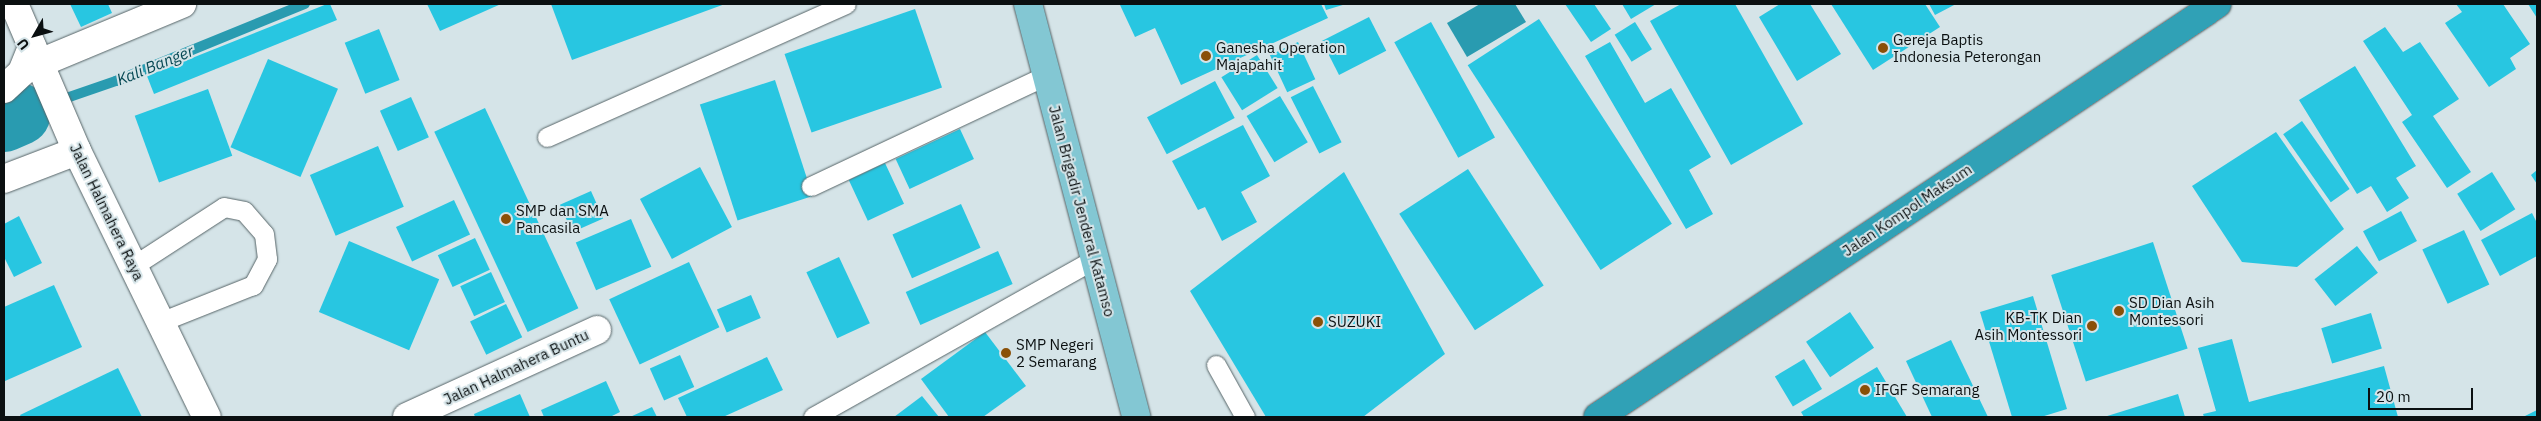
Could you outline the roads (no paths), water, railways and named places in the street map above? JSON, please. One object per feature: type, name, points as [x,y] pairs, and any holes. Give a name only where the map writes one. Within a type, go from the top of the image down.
[{"type":"highway","name":"Jalan Kompol Maksum","points":[[1598,417],[2217,4]]},
{"type":"main road","name":"Jalan Brigadir Jenderal Katamso","points":[[1028,4],[1136,417]]},
{"type":"street","name":"Jalan Halmahera Raya","points":[[14,4],[77,151],[207,417]]},
{"type":"street","points":[[4,89],[22,72],[40,63],[182,4]]},
{"type":"street","points":[[4,179],[77,151]]},
{"type":"street","name":"Jalan Halmahera Buntu","points":[[407,417],[597,330]]},
{"type":"lane","points":[[547,136],[846,4]]},
{"type":"lane","points":[[810,186],[1047,75]]},
{"type":"lane","points":[[133,266],[224,207],[244,211],[264,234],[267,259],[253,285],[160,322]]},
{"type":"lane","points":[[813,417],[1094,259]]},
{"type":"lane","points":[[1216,365],[1245,417]]},
{"type":"water","points":[[1480,4],[1515,4],[1526,22],[1467,57],[1447,23]]},
{"type":"waterway","name":"Kali Banger","points":[[20,114],[116,81],[305,4]]},
{"type":"waterway","name":"Kali Banger","points":[[4,121],[20,114]]},
{"type":"place","name":"Gereja Baptis Indonesia Peterongan","points":[[1883,48]]},
{"type":"place","name":"Ganesha Operation Majapahit","points":[[1206,56]]},
{"type":"place","name":"SMP dan SMA Pancasila","points":[[506,219]]},
{"type":"place","name":"SD Dian Asih Montessori","points":[[2119,311]]},
{"type":"place","name":"SUZUKI","points":[[1318,322]]},
{"type":"place","name":"KB-TK Dian Asih Montessori","points":[[2092,326]]},
{"type":"place","name":"SMP Negeri 2 Semarang","points":[[1006,353]]},
{"type":"place","name":"IFGF Semarang","points":[[1865,390]]}]
